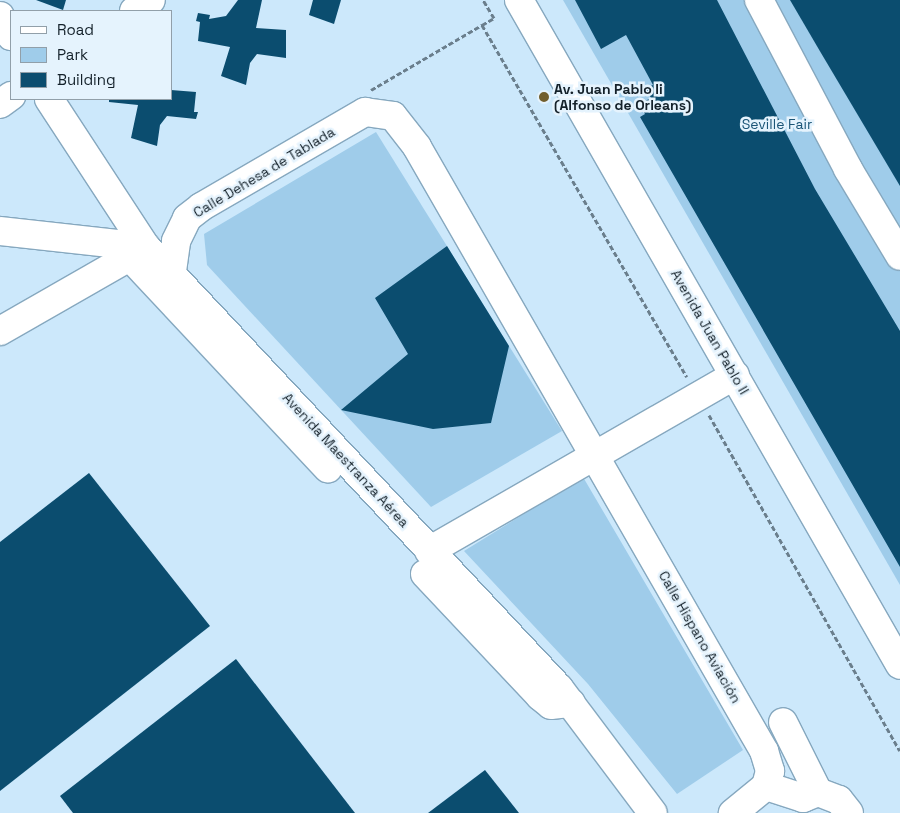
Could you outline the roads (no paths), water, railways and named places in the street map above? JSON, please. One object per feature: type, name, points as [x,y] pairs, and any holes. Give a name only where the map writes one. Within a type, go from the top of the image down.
[{"type":"street","points":[[136,10],[151,0]]},
{"type":"street","name":"Avenida Juan Pablo II","points":[[519,0],[900,665]]},
{"type":"street","name":"Avenida Juan Pablo II","points":[[538,0],[900,626]]},
{"type":"street","points":[[759,0],[848,169],[900,256]]},
{"type":"street","points":[[0,16],[10,34]]},
{"type":"street","name":"Avenida Maestranza Aérea","points":[[50,100],[138,252],[172,271],[571,703],[653,813]]},
{"type":"street","name":"Calle Dehesa de Tablada","points":[[172,271],[176,241],[187,218],[201,207],[365,112],[393,116]]},
{"type":"street","name":"Calle Hispano Aviación","points":[[393,116],[417,147],[596,453],[764,750],[770,771],[766,786]]},
{"type":"street","points":[[0,231],[138,252],[526,684],[551,705],[571,703]]},
{"type":"street","points":[[0,331],[138,252]]},
{"type":"street","points":[[429,551],[735,374]]},
{"type":"street","points":[[783,722],[818,792],[839,800],[849,813]]},
{"type":"street","points":[[734,813],[766,786],[803,798],[818,792]]},
{"type":"place","name":"Av. Juan Pablo Ii (Alfonso de Orleans)","points":[[544,97]]},
{"type":"park label","name":"Seville Fair","points":[[777,124]]}]
